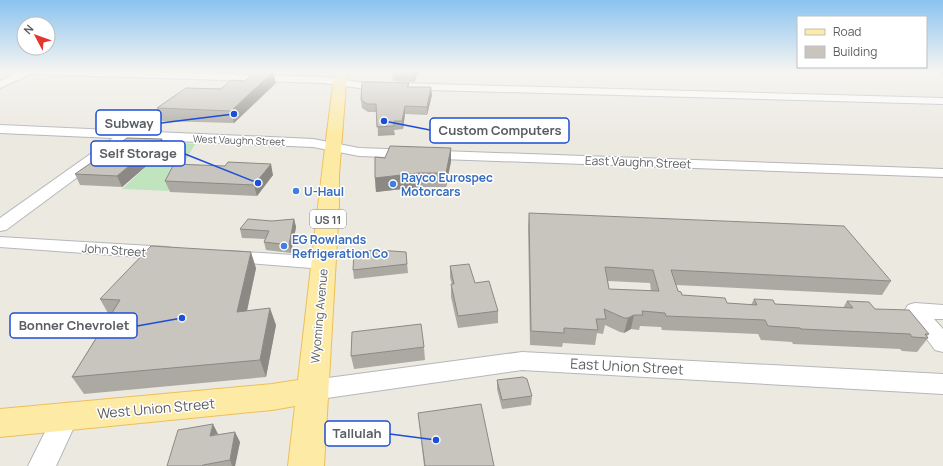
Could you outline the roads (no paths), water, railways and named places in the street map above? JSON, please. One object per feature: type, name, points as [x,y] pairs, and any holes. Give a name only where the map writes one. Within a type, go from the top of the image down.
[{"type":"main road","name":"Wyoming Avenue","points":[[306,466],[324,263],[330,175],[339,93]]},
{"type":"main road","name":"West Union Street","points":[[0,423],[272,397],[313,390]]},
{"type":"street","points":[[642,93],[943,101]]},
{"type":"street","name":"West Vaughn Street","points":[[0,129],[124,136],[313,143],[334,147]]},
{"type":"street","points":[[0,226],[124,136]]},
{"type":"street","name":"East Vaughn Street","points":[[334,147],[359,152],[943,173]]},
{"type":"street","name":"John Street","points":[[0,242],[182,254]]},
{"type":"street","points":[[214,256],[324,263]]},
{"type":"street","points":[[943,312],[915,310],[943,344]]},
{"type":"street","name":"East Union Street","points":[[313,390],[522,361],[943,384]]},
{"type":"street","points":[[42,466],[66,416]]},
{"type":"place","name":"Subway","points":[[234,114]]},
{"type":"place","name":"Custom Computers","points":[[384,121]]},
{"type":"place","name":"Self Storage","points":[[258,183]]},
{"type":"place","name":"Rayco Eurospec Motorcars","points":[[393,184]]},
{"type":"place","name":"U-Haul","points":[[296,191]]},
{"type":"place","name":"EG Rowlands Refrigeration Co","points":[[284,246]]},
{"type":"place","name":"Bonner Chevrolet","points":[[182,318]]},
{"type":"place","name":"Tallulah","points":[[436,440]]}]
